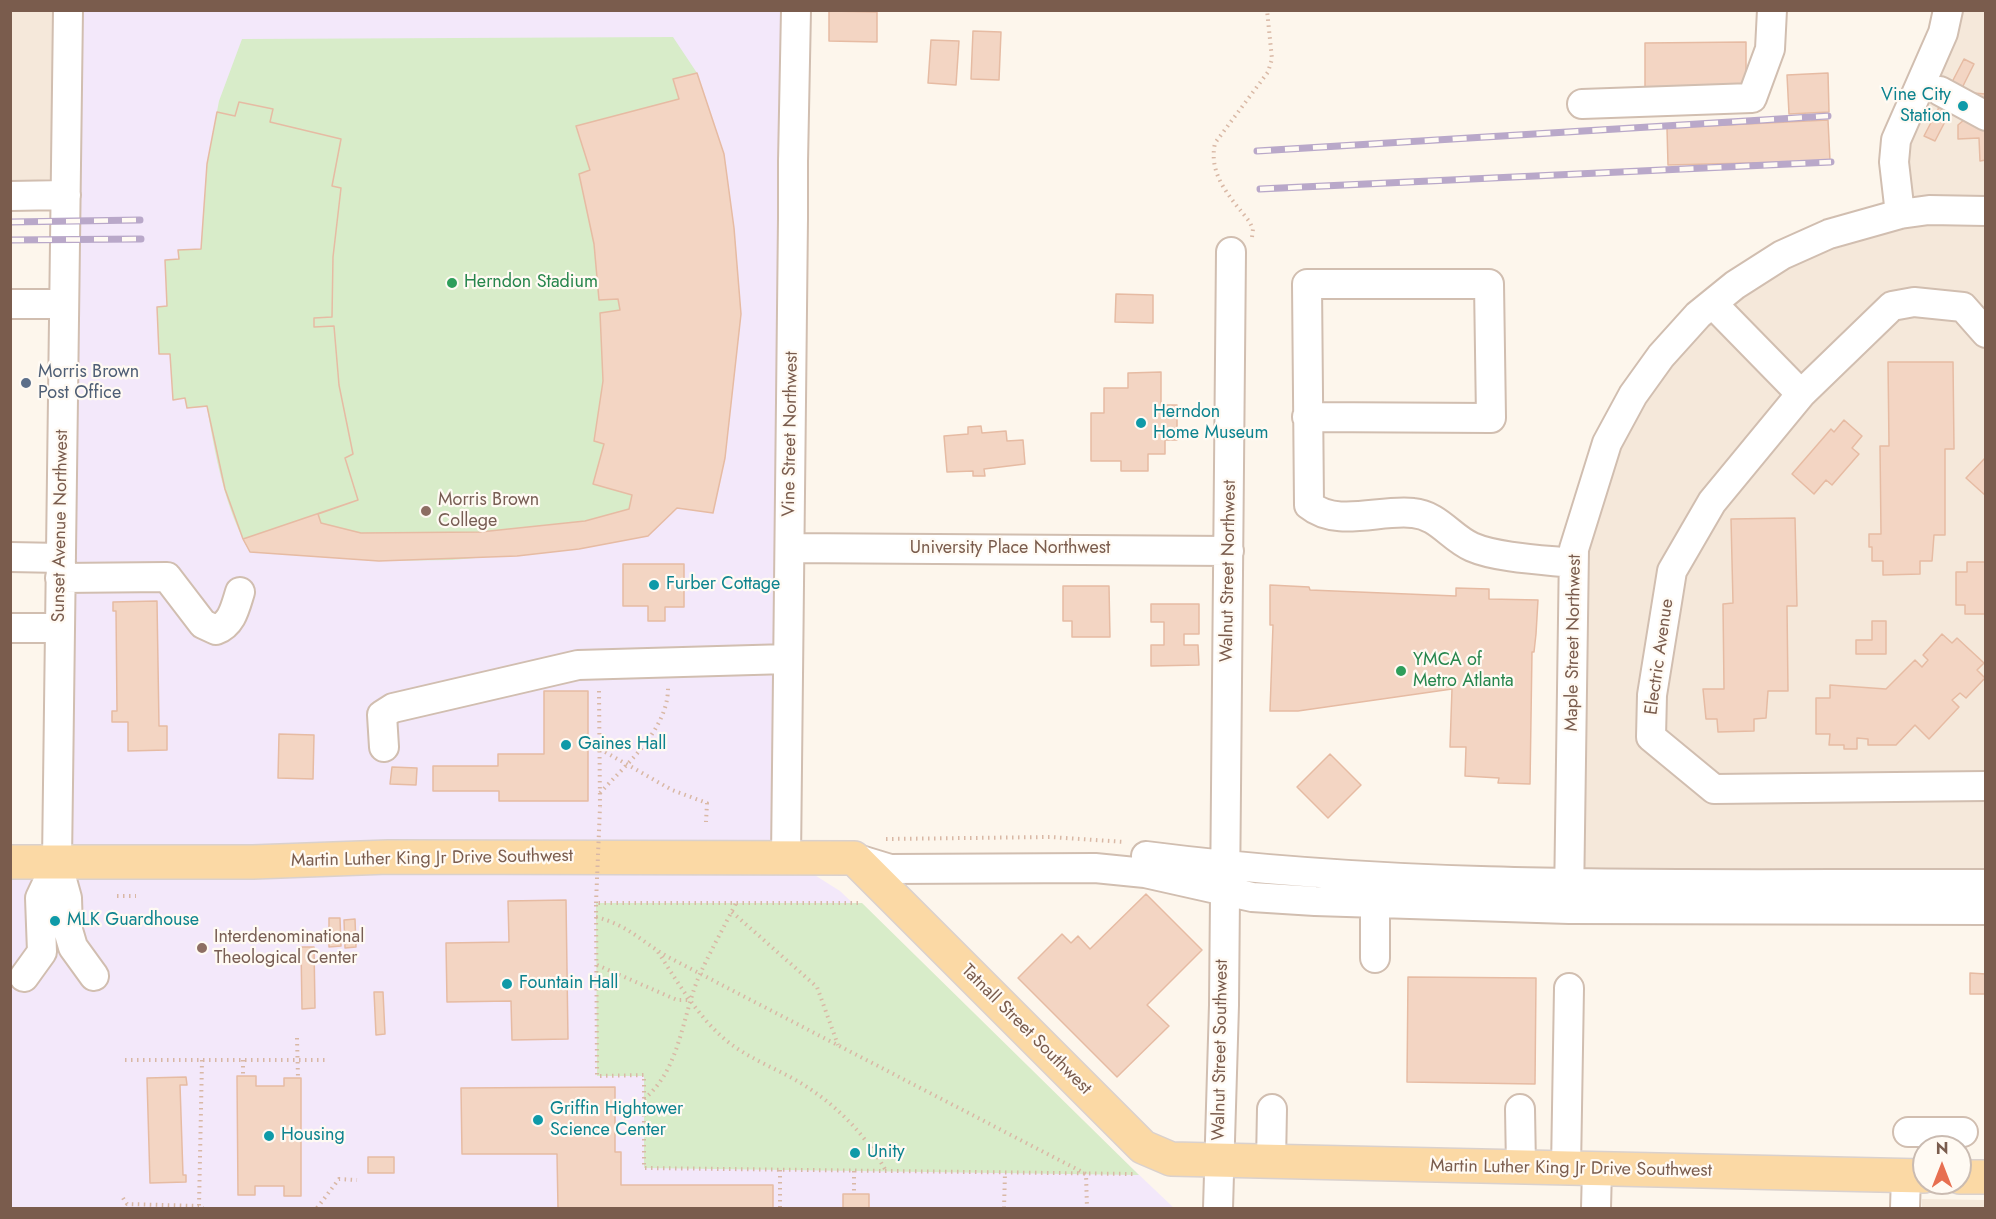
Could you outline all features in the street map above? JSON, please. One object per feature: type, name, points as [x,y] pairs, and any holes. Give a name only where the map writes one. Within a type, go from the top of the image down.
[{"type":"main road","name":"Martin Luther King Jr Drive Southwest","points":[[10,861],[253,862],[388,857],[854,858]]},
{"type":"main road","name":"Tatnall Street Southwest","points":[[854,858],[1143,1147],[1171,1159],[1218,1161]]},
{"type":"main road","name":"Martin Luther King Jr Drive Southwest","points":[[1218,1161],[1912,1176]]},
{"type":"street","name":"Sunset Avenue Northwest","points":[[57,861],[68,10]]},
{"type":"street","name":"Vine Street Northwest","points":[[786,858],[796,10]]},
{"type":"street","points":[[1582,104],[1752,98],[1770,49],[1772,10]]},
{"type":"street","points":[[1900,214],[1894,162],[1896,140],[1943,33],[1948,10]]},
{"type":"street","points":[[1940,90],[1986,116]]},
{"type":"street","points":[[10,196],[66,195]]},
{"type":"street","name":"Maple Street Northwest","points":[[1569,896],[1574,696],[1574,549],[1607,443],[1628,405],[1661,356],[1698,315],[1735,285],[1782,255],[1829,234],[1900,214],[1929,210],[1986,211]]},
{"type":"street","name":"Walnut Street Northwest","points":[[1224,878],[1231,252]]},
{"type":"street","points":[[1307,417],[1491,418],[1489,284],[1307,284],[1307,417],[1309,505],[1319,513],[1351,517],[1415,513],[1432,519],[1472,547],[1522,558],[1573,563]]},
{"type":"street","points":[[1713,304],[1801,394],[1892,306],[1914,302],[1963,308],[1986,333]]},
{"type":"street","points":[[10,304],[64,304]]},
{"type":"street","name":"Electric Avenue","points":[[1801,394],[1712,502],[1672,571],[1652,695],[1651,737],[1714,789],[1986,786]]},
{"type":"street","name":"University Place Northwest","points":[[790,548],[1229,551]]},
{"type":"street","points":[[10,557],[61,568],[167,577],[203,624],[216,630],[225,627],[232,616],[240,592]]},
{"type":"street","points":[[10,628],[60,628]]},
{"type":"street","points":[[384,747],[382,716],[405,704],[578,665],[788,659]]},
{"type":"street","points":[[854,858],[890,869],[1095,868],[1224,878],[1367,876],[1569,896],[1986,910]]},
{"type":"street","points":[[57,861],[67,898],[68,930],[73,947],[94,976]]},
{"type":"street","points":[[24,977],[42,952],[40,898],[57,861]]},
{"type":"street","points":[[1224,878],[1252,897],[1375,902],[1986,884]]},
{"type":"street","name":"Walnut Street Southwest","points":[[1218,1209],[1224,878]]},
{"type":"street","points":[[1375,902],[1375,958]]},
{"type":"street","points":[[1569,987],[1581,1169],[1596,1209]]},
{"type":"street","points":[[1270,1162],[1272,1109]]},
{"type":"street","points":[[1520,1109],[1521,1167]]},
{"type":"street","points":[[1908,1132],[1933,1135]]},
{"type":"street","points":[[1905,1209],[1912,1186]]},
{"type":"path","points":[[1231,252],[1251,252],[1253,229],[1215,175],[1213,153],[1215,142],[1268,72],[1272,59],[1267,10]]},
{"type":"path","points":[[600,793],[653,732],[667,704],[668,689],[664,663]]},
{"type":"path","points":[[599,689],[600,807],[596,903],[597,1076],[644,1075],[644,1168],[1139,1174]]},
{"type":"path","points":[[600,749],[684,796],[707,803],[706,822]]},
{"type":"path","points":[[117,896],[136,896]]},
{"type":"path","points":[[596,903],[862,903]]},
{"type":"path","points":[[644,1099],[658,1084],[668,1066],[700,973],[736,903]]},
{"type":"path","points":[[732,912],[817,987],[838,1045]]},
{"type":"path","points":[[596,917],[643,938],[658,951],[1086,1174]]},
{"type":"path","points":[[658,951],[690,1000],[722,1036],[747,1054],[822,1097],[844,1115],[886,1171]]},
{"type":"path","points":[[597,965],[668,997],[690,1000]]},
{"type":"path","points":[[297,1038],[298,1078]]},
{"type":"path","points":[[125,1060],[325,1060]]},
{"type":"path","points":[[123,1198],[127,1204],[201,1207],[202,1060]]},
{"type":"path","points":[[243,1060],[243,1076]]},
{"type":"path","points":[[780,1170],[780,1209]]},
{"type":"path","points":[[854,1171],[854,1194]]},
{"type":"path","points":[[1004,1209],[1005,1173]]},
{"type":"path","points":[[1086,1174],[1087,1209]]},
{"type":"path","points":[[317,1209],[339,1179],[357,1180]]},
{"type":"shaded area","points":[[11,11],[68,11],[66,199],[11,197]]},
{"type":"shaded area","name":"Morris Brown College","points":[[68,11],[796,11],[786,857],[840,891],[1174,1208],[11,1208],[10,862],[56,862]]},
{"type":"shaded area","points":[[1954,11],[1985,11],[1985,881],[1568,886],[1578,557],[1620,426],[1713,304],[1748,279],[1896,228],[1904,150]]},
{"type":"shaded area","points":[[1922,1199],[1985,1200],[1985,1208],[1922,1208]]},
{"type":"green space","name":"Herndon Stadium","points":[[673,37],[697,73],[724,154],[734,228],[741,314],[725,458],[648,536],[579,549],[452,560],[379,561],[250,552],[228,500],[207,407],[187,408],[185,398],[173,400],[170,354],[159,354],[157,307],[167,306],[165,260],[178,259],[178,250],[201,249],[207,164],[219,101],[242,39]]},
{"type":"green space","points":[[596,903],[862,903],[1139,1175],[644,1168],[644,1076],[597,1076]]},
{"type":"building","points":[[829,11],[877,12],[877,42],[829,41]]},
{"type":"building","points":[[973,31],[1001,32],[999,80],[971,79]]},
{"type":"building","points":[[931,40],[959,41],[956,85],[928,83]]},
{"type":"building","points":[[1746,42],[1746,91],[1645,91],[1645,43]]},
{"type":"building","name":"Vine City Station","points":[[1964,59],[1974,64],[1960,92],[1986,94],[1986,160],[1980,161],[1979,138],[1958,139],[1958,125],[1965,119],[1950,112],[1935,141],[1924,136]]},
{"type":"building","points":[[697,73],[724,154],[734,228],[741,314],[725,458],[713,513],[677,508],[648,536],[579,549],[517,556],[379,561],[250,552],[225,489],[207,406],[187,408],[185,398],[173,400],[170,354],[159,354],[157,307],[167,306],[165,260],[179,259],[178,250],[201,249],[207,164],[217,112],[235,116],[239,102],[273,109],[270,122],[341,139],[332,186],[341,188],[333,257],[332,317],[314,318],[314,327],[334,326],[339,385],[353,454],[345,458],[358,500],[318,514],[321,523],[361,533],[480,532],[585,521],[629,509],[632,495],[593,484],[604,444],[594,441],[603,381],[600,313],[620,310],[618,299],[599,300],[594,244],[579,174],[590,170],[576,126],[679,99],[673,79]]},
{"type":"building","points":[[1828,73],[1829,112],[1789,114],[1787,75]]},
{"type":"building","points":[[239,102],[273,109],[270,122],[341,139],[332,186],[341,188],[333,257],[332,317],[314,318],[314,327],[334,326],[339,385],[353,454],[345,458],[358,500],[243,539],[225,489],[207,406],[187,408],[185,398],[173,400],[170,354],[159,354],[157,307],[167,306],[165,260],[179,259],[178,250],[201,249],[207,164],[217,112],[235,116]]},
{"type":"building","points":[[1828,120],[1830,161],[1668,165],[1667,128]]},
{"type":"building","points":[[1116,294],[1153,295],[1153,323],[1115,322]]},
{"type":"building","points":[[1888,362],[1953,362],[1954,449],[1945,449],[1945,535],[1934,535],[1932,561],[1920,561],[1920,574],[1883,575],[1883,561],[1872,561],[1872,547],[1869,547],[1869,534],[1881,534],[1880,446],[1889,446]]},
{"type":"building","points":[[1161,372],[1161,405],[1177,405],[1177,440],[1165,440],[1165,454],[1148,454],[1148,471],[1121,471],[1121,461],[1091,461],[1091,413],[1104,413],[1104,388],[1128,388],[1128,373]]},
{"type":"building","points":[[1844,420],[1862,436],[1852,448],[1859,454],[1832,485],[1826,480],[1814,494],[1792,474],[1831,429],[1834,432]]},
{"type":"building","points":[[981,426],[982,433],[1006,431],[1007,441],[1023,440],[1025,464],[984,469],[985,476],[973,476],[973,471],[947,472],[944,436],[968,434],[968,427]]},
{"type":"building","points":[[1986,457],[1986,496],[1966,478]]},
{"type":"building","points":[[1795,518],[1797,606],[1787,606],[1788,691],[1768,691],[1766,718],[1754,719],[1754,731],[1718,732],[1717,719],[1706,719],[1703,689],[1724,689],[1723,604],[1733,603],[1731,519]]},
{"type":"building","points":[[1967,562],[1986,562],[1986,614],[1965,614],[1965,605],[1956,605],[1956,572],[1967,572]]},
{"type":"building","name":"Furber Cottage","points":[[623,564],[684,564],[684,607],[665,607],[665,621],[648,621],[648,606],[623,606]]},
{"type":"building","name":"YMCA of Metro Atlanta","points":[[1270,585],[1309,587],[1310,590],[1456,596],[1456,588],[1489,589],[1489,599],[1538,600],[1534,652],[1532,652],[1530,784],[1498,783],[1499,778],[1465,776],[1466,747],[1450,747],[1452,689],[1298,711],[1270,711],[1273,625],[1270,625]]},
{"type":"building","points":[[1063,586],[1109,586],[1110,637],[1072,637],[1072,621],[1063,621]]},
{"type":"building","points":[[157,601],[159,726],[167,726],[167,750],[128,751],[128,722],[112,722],[112,711],[117,711],[116,611],[113,611],[113,602]]},
{"type":"building","points":[[1151,604],[1199,604],[1199,634],[1184,634],[1184,645],[1198,645],[1199,665],[1151,666],[1151,645],[1164,645],[1164,622],[1151,622]]},
{"type":"building","points":[[1872,621],[1886,621],[1886,654],[1856,654],[1856,640],[1872,640]]},
{"type":"building","points":[[1942,634],[1952,643],[1957,638],[1984,663],[1977,670],[1985,678],[1966,698],[1960,693],[1952,700],[1959,707],[1929,739],[1915,725],[1896,745],[1868,745],[1868,739],[1857,738],[1857,749],[1844,749],[1844,745],[1829,745],[1830,734],[1816,734],[1816,698],[1830,698],[1830,685],[1886,689],[1915,660],[1922,667],[1928,660],[1923,655]]},
{"type":"building","name":"Gaines Hall","points":[[544,691],[588,691],[588,801],[499,801],[499,791],[433,791],[433,766],[498,766],[498,754],[544,754]]},
{"type":"building","points":[[279,734],[314,735],[313,779],[278,778]]},
{"type":"building","points":[[1330,754],[1361,785],[1328,818],[1297,787]]},
{"type":"building","points":[[392,767],[417,768],[416,785],[390,784]]},
{"type":"building","points":[[1146,894],[1202,950],[1147,1005],[1169,1026],[1117,1077],[1018,978],[1062,934],[1071,943],[1078,936],[1090,949]]},
{"type":"building","name":"Fountain Hall","points":[[566,900],[568,1039],[512,1040],[511,1001],[447,1002],[446,943],[509,942],[508,901]]},
{"type":"building","points":[[329,918],[340,918],[341,946],[329,947]]},
{"type":"building","points":[[355,919],[356,947],[345,948],[344,920]]},
{"type":"building","points":[[301,947],[314,947],[315,1008],[302,1009]]},
{"type":"building","points":[[1970,973],[1986,974],[1986,1021],[1985,994],[1970,994]]},
{"type":"building","points":[[1408,977],[1536,978],[1535,1084],[1407,1082]]},
{"type":"building","points":[[374,992],[383,992],[385,1034],[376,1035]]},
{"type":"building","name":"Housing","points":[[237,1076],[256,1076],[256,1086],[284,1086],[284,1078],[301,1078],[301,1196],[284,1196],[284,1186],[255,1186],[255,1195],[238,1195]]},
{"type":"building","points":[[186,1077],[187,1085],[180,1085],[183,1175],[186,1175],[186,1182],[150,1183],[147,1078]]},
{"type":"building","name":"Griffin Hightower Science Center","points":[[615,1087],[615,1152],[621,1152],[621,1185],[773,1185],[773,1208],[558,1208],[557,1154],[462,1154],[461,1088]]},
{"type":"building","points":[[368,1157],[394,1157],[394,1173],[368,1173]]},
{"type":"building","points":[[843,1194],[869,1194],[869,1208],[843,1208]]},
{"type":"railway","points":[[1257,151],[1828,116]]},
{"type":"railway","points":[[1260,189],[1831,162]]},
{"type":"railway","points":[[10,222],[140,220]]},
{"type":"railway","points":[[10,240],[141,239]]},
{"type":"place","name":"Vine City Station","points":[[1963,106]]},
{"type":"place","name":"Herndon Stadium","points":[[452,283]]},
{"type":"place","name":"Morris Brown Post Office","points":[[26,383]]},
{"type":"place","name":"Herndon Home Museum","points":[[1141,423]]},
{"type":"place","name":"Morris Brown College","points":[[426,511]]},
{"type":"place","name":"Furber Cottage","points":[[654,585]]},
{"type":"place","name":"YMCA of Metro Atlanta","points":[[1401,671]]},
{"type":"place","name":"Gaines Hall","points":[[566,745]]},
{"type":"place","name":"MLK Guardhouse","points":[[55,921]]},
{"type":"place","name":"Interdenominational Theological Center","points":[[202,948]]},
{"type":"place","name":"Fountain Hall","points":[[507,984]]},
{"type":"place","name":"Griffin Hightower Science Center","points":[[538,1120]]},
{"type":"place","name":"Housing","points":[[269,1136]]},
{"type":"place","name":"Unity","points":[[855,1153]]}]
